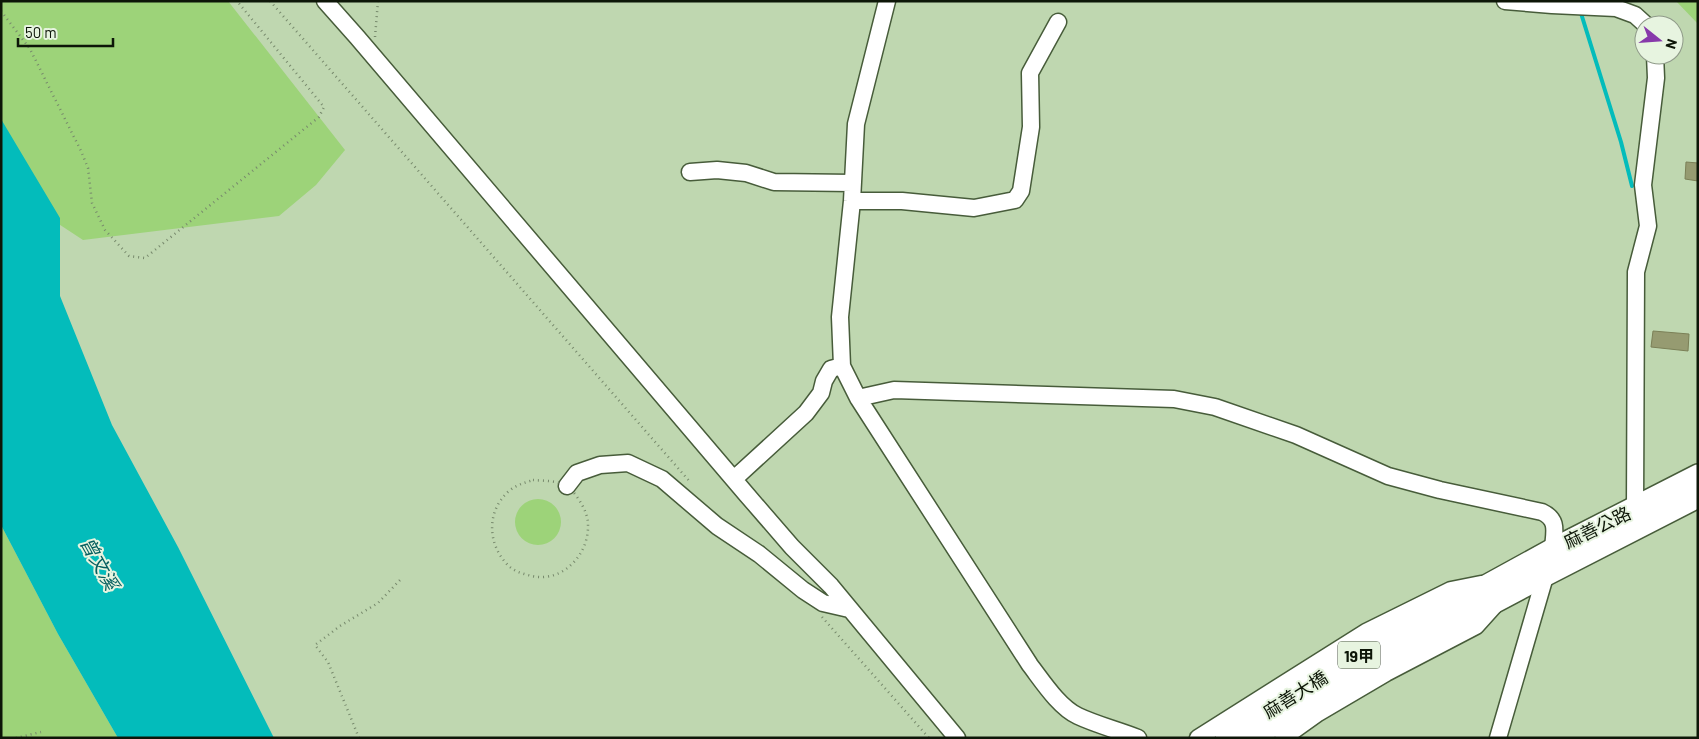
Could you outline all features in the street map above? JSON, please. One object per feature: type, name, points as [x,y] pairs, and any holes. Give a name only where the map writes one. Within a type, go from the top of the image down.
[{"type":"main road","name":"麻善公路","points":[[1499,590],[1553,549],[1698,475]]},
{"type":"main road","name":"麻善公路","points":[[1499,590],[1546,574],[1698,497]]},
{"type":"main road","name":"麻善大橋","points":[[1226,738],[1327,673],[1499,590]]},
{"type":"main road","name":"麻善大橋","points":[[1253,738],[1331,689],[1499,590]]},
{"type":"street","points":[[325,1],[792,547],[831,586],[957,738]]},
{"type":"street","points":[[887,1],[856,124],[854,183],[840,317],[842,366],[858,398],[1030,665],[1044,683],[1058,700],[1077,716],[1138,738]]},
{"type":"street","points":[[1505,1],[1616,8],[1636,15]]},
{"type":"street","points":[[852,201],[902,201],[974,208],[1015,200],[1021,191],[1031,127],[1030,74],[1058,22]]},
{"type":"street","points":[[1635,508],[1636,272],[1648,226],[1643,185],[1656,78],[1655,65]]},
{"type":"street","points":[[690,172],[716,170],[746,173],[774,182],[854,183]]},
{"type":"street","points":[[734,479],[806,413],[821,393],[824,381],[831,369],[842,366]]},
{"type":"street","points":[[858,398],[894,390],[1174,398],[1215,407],[1296,436],[1388,476],[1440,490],[1542,512],[1553,521],[1555,529],[1553,549],[1498,738]]},
{"type":"street","points":[[567,486],[578,473],[600,465],[628,463],[662,479],[717,526],[759,554],[816,599],[823,603],[848,608]]},
{"type":"street","points":[[1198,738],[1366,632],[1451,590],[1499,590]]},
{"type":"street","points":[[1283,738],[1318,713],[1386,673],[1476,626],[1499,590]]},
{"type":"path","points":[[1,11],[30,49],[81,152],[88,168],[92,202],[105,230],[129,256],[145,258],[319,117],[324,106],[237,1]]},
{"type":"path","points":[[270,1],[695,488]]},
{"type":"path","points":[[373,56],[378,1]]},
{"type":"path","points":[[533,480],[550,481],[567,486],[578,498],[586,513],[588,524],[587,541],[580,556],[568,568],[554,575],[537,577],[521,574],[507,564],[497,551],[492,538],[492,521],[497,505],[508,492],[517,486],[533,480]]},
{"type":"path","points":[[359,738],[328,662],[315,645],[340,626],[378,603],[401,579]]},
{"type":"path","points":[[818,613],[929,738]]},
{"type":"path","points":[[16,738],[41,732]]},
{"type":"green space","points":[[1,1],[228,1],[345,150],[316,185],[279,216],[83,240],[45,215],[1,147]]},
{"type":"green space","points":[[1676,1],[1698,1],[1698,24]]},
{"type":"green space","points":[[538,499],[551,503],[557,509],[561,522],[557,535],[551,541],[538,545],[525,541],[519,535],[515,522],[519,509],[525,503]]},
{"type":"green space","points":[[1,525],[58,634],[118,738],[1,738]]},
{"type":"water","name":"曾文溪","points":[[1,119],[60,218],[60,296],[112,425],[178,547],[274,738],[118,738],[58,634],[1,525]]},
{"type":"building","points":[[1686,162],[1698,163],[1698,181],[1685,179]]},
{"type":"building","points":[[1653,331],[1689,334],[1688,351],[1651,347]]},
{"type":"waterway","points":[[1580,10],[1621,142],[1632,186]]}]
